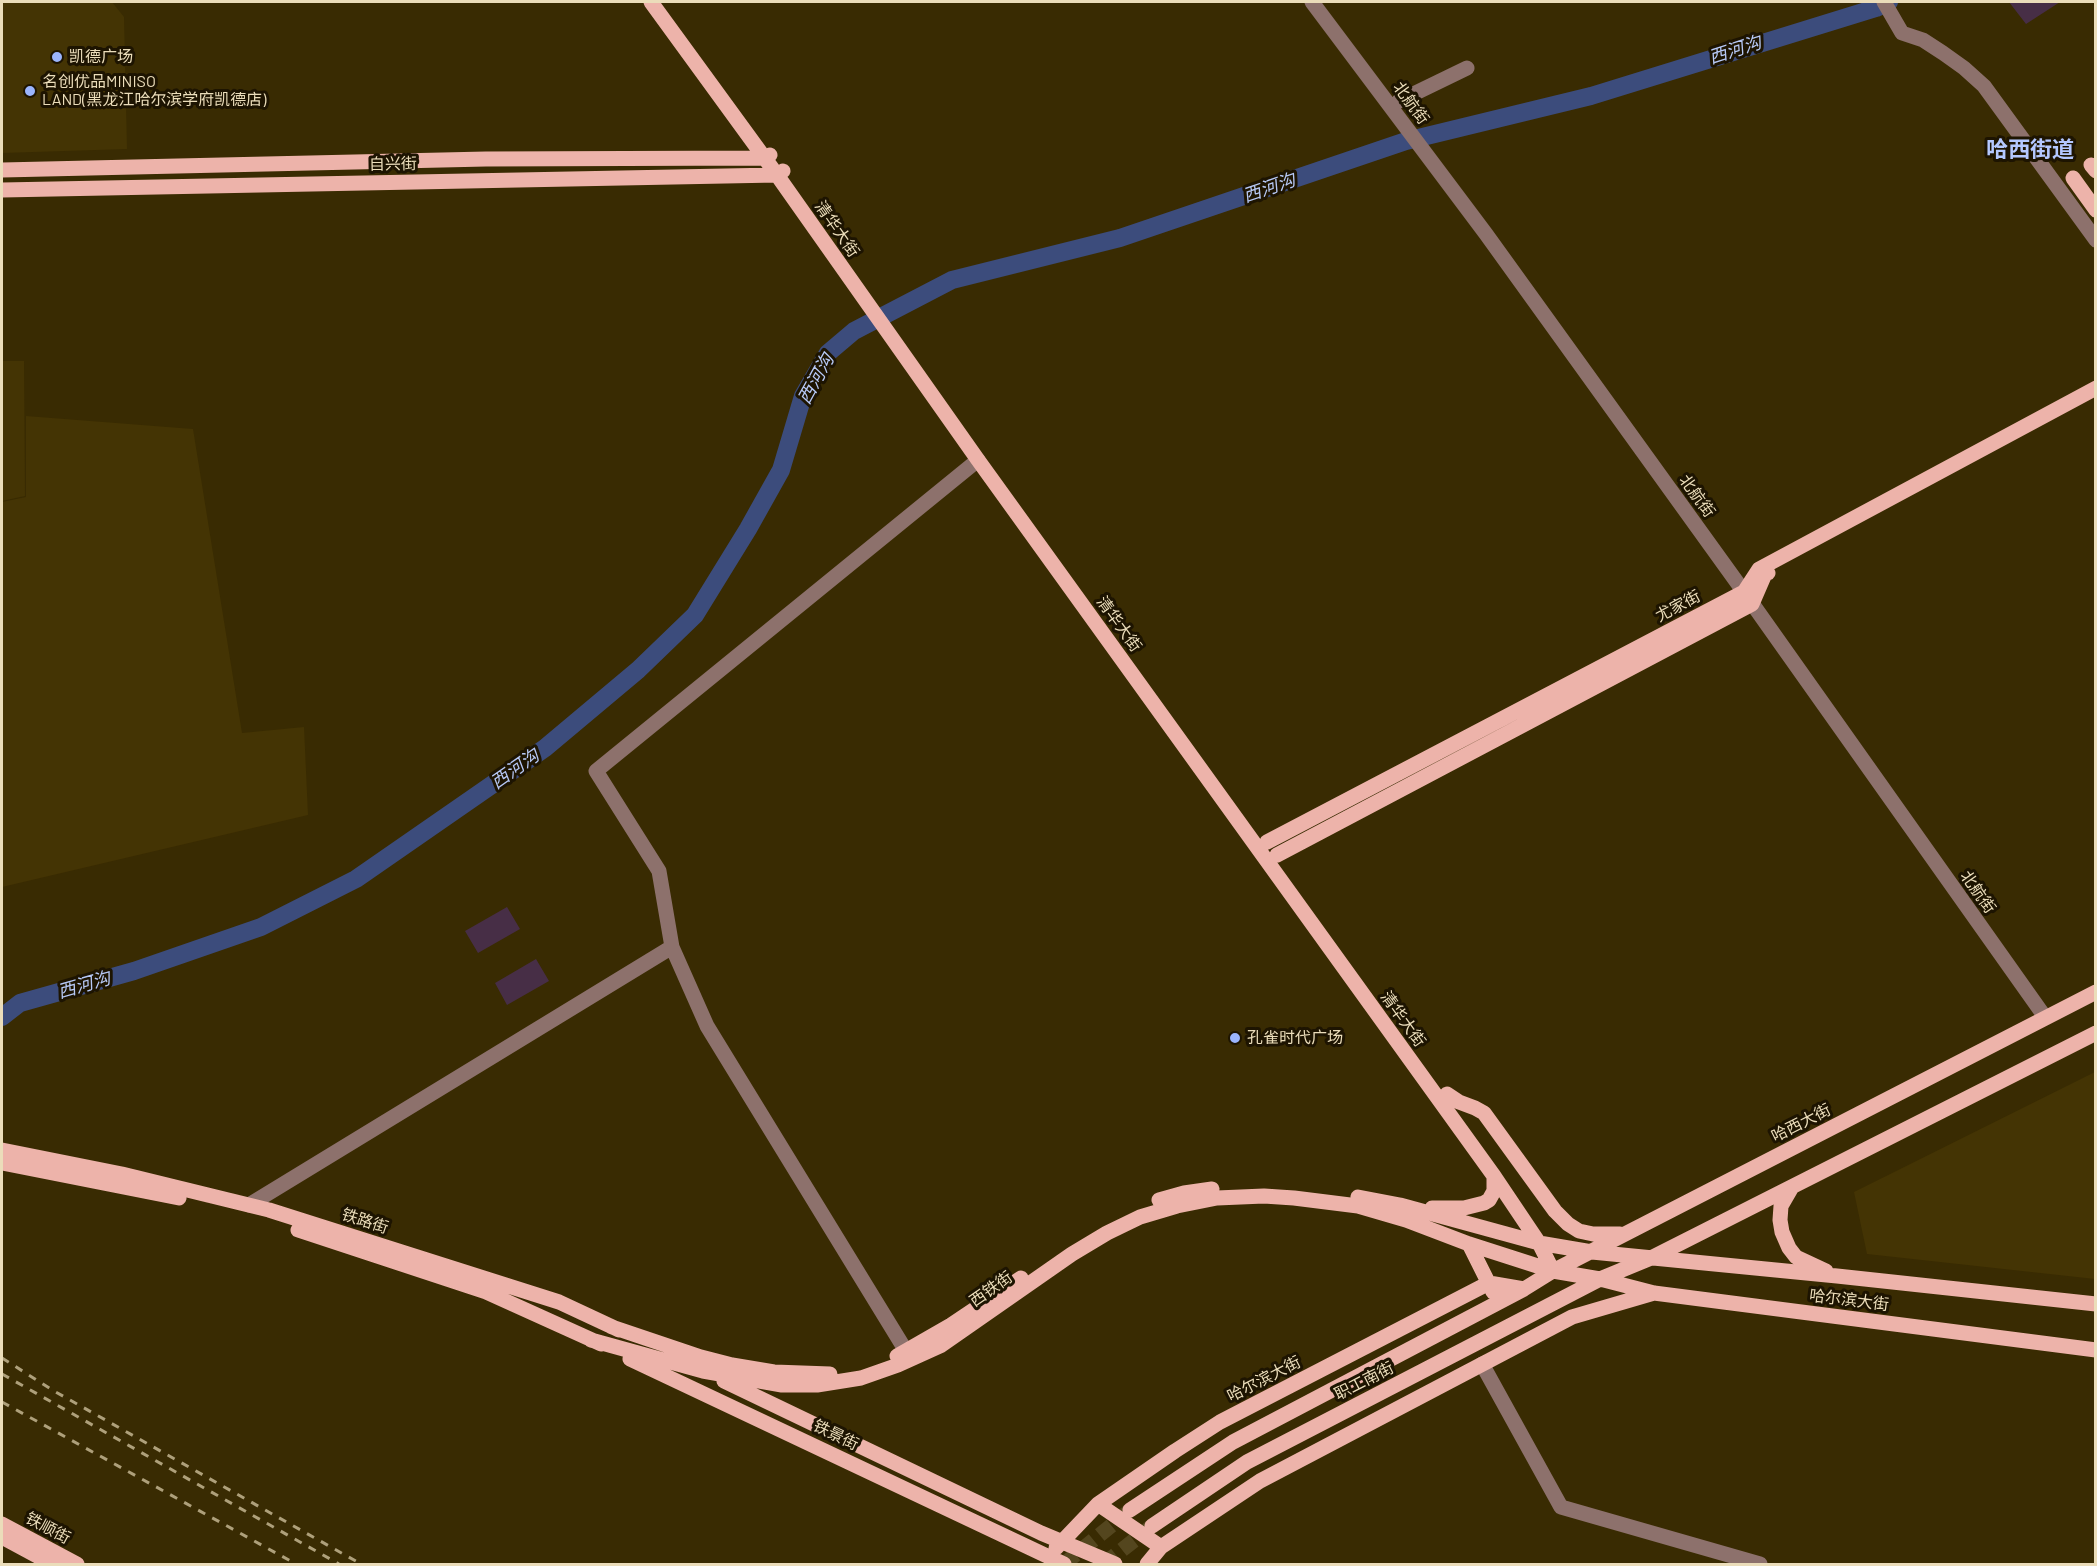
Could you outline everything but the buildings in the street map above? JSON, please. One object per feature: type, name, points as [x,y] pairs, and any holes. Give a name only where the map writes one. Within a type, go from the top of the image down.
[{"type":"main road","name":"清华大街","points":[[651,2],[781,172],[936,394],[1277,855],[1447,1094],[1546,1244],[1553,1271]]},
{"type":"main road","name":"清华大街","points":[[663,2],[769,156]]},
{"type":"main road","name":"自兴街","points":[[2,170],[486,159],[769,156]]},
{"type":"main road","name":"自兴街","points":[[2,190],[781,172]]},
{"type":"main road","points":[[2073,178],[2096,210]]},
{"type":"main road","name":"尤家街","points":[[1277,855],[1748,598],[1759,569],[2096,388]]},
{"type":"main road","name":"清华大街","points":[[936,394],[978,460],[1494,1176],[1546,1244]]},
{"type":"main road","points":[[1748,598],[1765,574],[2096,398]]},
{"type":"main road","name":"尤家街","points":[[1267,842],[1748,598]]},
{"type":"main road","name":"哈西大街","points":[[1524,1288],[2096,992]]},
{"type":"main road","points":[[1600,1279],[1651,1258],[2096,1033]]},
{"type":"main road","points":[[1447,1094],[1484,1113],[1555,1211],[1568,1224],[1579,1230],[1600,1235],[1632,1231]]},
{"type":"main road","name":"铁路街","points":[[3,1153],[122,1174],[249,1205],[559,1302],[703,1371]]},
{"type":"main road","name":"铁路街","points":[[3,1153],[242,1211],[486,1292],[591,1340]]},
{"type":"main road","points":[[1406,1211],[1464,1208],[1484,1203],[1489,1200],[1494,1191],[1494,1176]]},
{"type":"main road","name":"西铁街","points":[[612,1327],[711,1359],[752,1369],[793,1374],[833,1374],[878,1364],[906,1351],[951,1325],[1096,1228],[1129,1211],[1184,1193],[1227,1187],[1286,1187],[1355,1196],[1406,1211]]},
{"type":"main road","points":[[1792,1187],[1781,1206],[1780,1220],[1789,1248],[1796,1257],[1837,1276]]},
{"type":"main road","name":"西铁街","points":[[591,1340],[703,1371],[751,1380],[796,1386],[832,1383],[879,1373],[940,1346],[1072,1254],[1107,1233],[1140,1217],[1186,1203],[1217,1198],[1294,1198],[1406,1211]]},
{"type":"main road","name":"哈尔滨大街","points":[[1406,1211],[1546,1244],[1592,1252],[2096,1304]]},
{"type":"main road","name":"哈尔滨大街","points":[[1406,1211],[1469,1244],[1553,1271],[1600,1279],[1654,1293],[2096,1350]]},
{"type":"main road","points":[[1469,1244],[1498,1301]]},
{"type":"main road","name":"职工南街","points":[[1152,1526],[1247,1462],[1600,1279]]},
{"type":"main road","points":[[1489,1283],[1524,1288]]},
{"type":"main road","name":"哈尔滨大街","points":[[1047,1557],[1098,1504],[1220,1422],[1489,1283]]},
{"type":"main road","name":"职工南街","points":[[1130,1510],[1233,1442],[1524,1288]]},
{"type":"main road","points":[[1147,1564],[1161,1547],[1260,1481],[1572,1317],[1654,1293]]},
{"type":"main road","name":"铁景街","points":[[591,1340],[1064,1564]]},
{"type":"main road","name":"铁景街","points":[[703,1371],[1062,1542],[1115,1564]]},
{"type":"main road","points":[[1098,1504],[1161,1547]]},
{"type":"main road","name":"铁顺街","points":[[2,1524],[77,1564]]},
{"type":"main road","name":"铁顺街","points":[[2,1537],[52,1564]]},
{"type":"street","name":"北航街","points":[[1312,2],[1482,229],[1748,598],[2045,1017]]},
{"type":"street","points":[[1884,2],[1901,32],[1923,40],[1943,53],[1984,86],[2096,240]]},
{"type":"street","points":[[1399,101],[1467,68]]},
{"type":"street","points":[[906,1351],[707,1026],[672,947],[659,871],[596,771],[978,460]]},
{"type":"street","points":[[249,1205],[672,947]]},
{"type":"street","points":[[1482,1364],[1561,1507],[1760,1564]]},
{"type":"shaded area","name":"凯德广场","points":[[2,2],[112,2],[124,17],[127,149],[2,153]]},
{"type":"shaded area","points":[[2009,2],[2060,2],[2026,24]]},
{"type":"shaded area","points":[[2,361],[24,361],[25,496],[2,501]]},
{"type":"shaded area","points":[[26,416],[193,429],[242,733],[304,727],[308,815],[2,887],[2,502],[26,497]]},
{"type":"shaded area","points":[[507,907],[520,929],[478,953],[465,931]]},
{"type":"shaded area","points":[[536,959],[549,981],[507,1005],[495,983]]},
{"type":"shaded area","points":[[2095,1072],[2095,1279],[1867,1254],[1854,1192]]},
{"type":"waterway","name":"西河沟","points":[[2,1017],[20,1003],[134,971],[261,927],[356,879],[545,748],[638,670],[695,615],[781,470],[803,396],[828,353],[854,331],[952,280],[1120,238],[1406,141],[1591,96],[1876,8],[1889,2]]},
{"type":"tunnel","points":[[1064,1564],[1128,1512]]},
{"type":"tunnel","points":[[1104,1564],[1151,1527]]},
{"type":"railway","points":[[2,1358],[54,1391],[361,1564]]},
{"type":"railway","points":[[2,1374],[339,1564]]},
{"type":"railway","points":[[2,1402],[296,1564]]},
{"type":"place","name":"凯德广场","points":[[57,57]]},
{"type":"place","name":"名创优品MINISO LAND(黑龙江哈尔滨学府凯德店)","points":[[30,91]]},
{"type":"place","name":"孔雀时代广场","points":[[1235,1038]]},
{"type":"district","name":"哈西街道","points":[[2030,150]]}]
